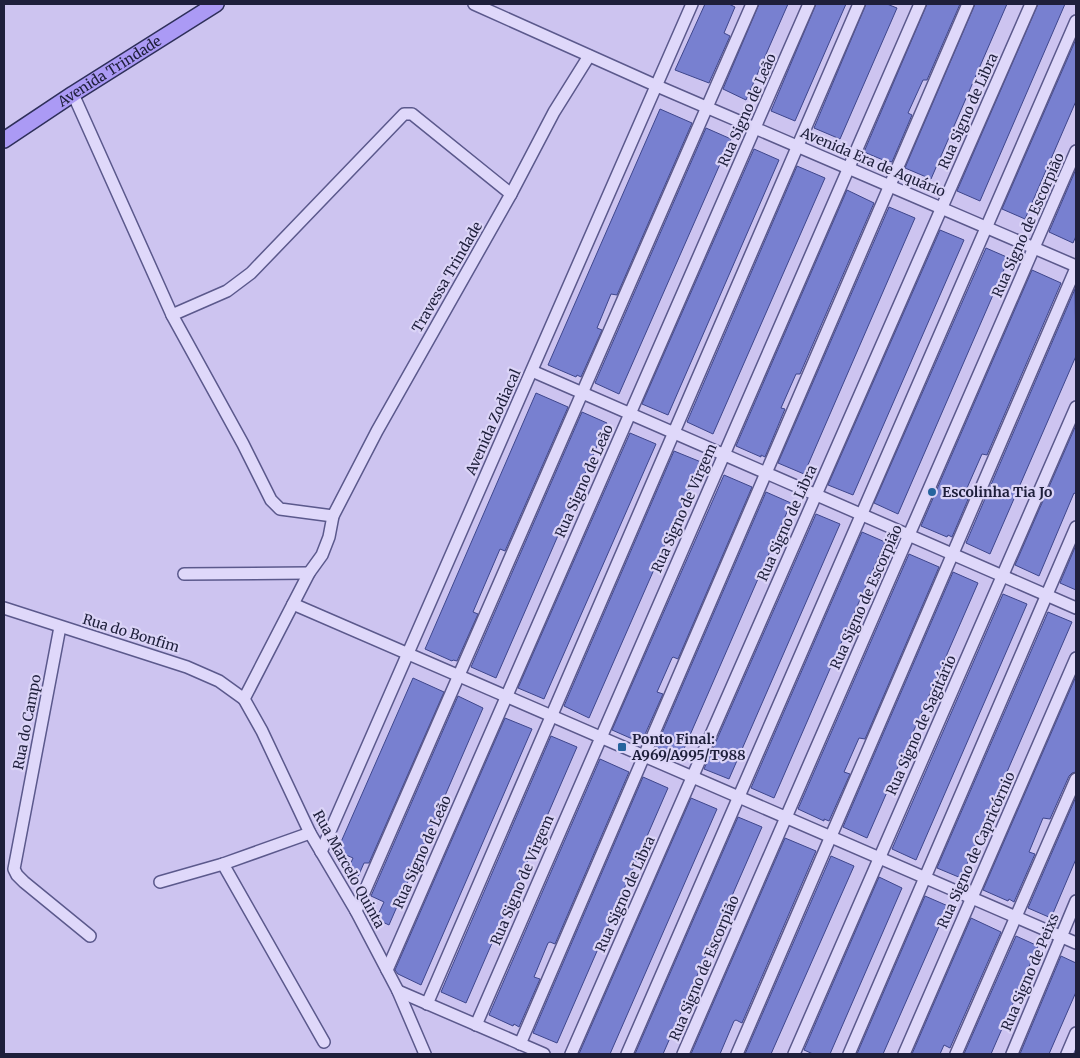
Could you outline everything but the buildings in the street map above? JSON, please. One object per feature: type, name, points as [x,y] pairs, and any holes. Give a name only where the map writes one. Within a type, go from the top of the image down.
[{"type":"main road","name":"Avenida Trindade","points":[[4,140],[216,4]]},
{"type":"street","name":"Avenida Era de Aquário","points":[[474,4],[657,86],[1076,267]]},
{"type":"street","name":"Avenida Zodiacal","points":[[321,852],[692,4]]},
{"type":"street","points":[[356,911],[752,4]]},
{"type":"street","name":"Rua Signo de Leão","points":[[387,970],[809,4]]},
{"type":"street","points":[[427,1004],[859,4]]},
{"type":"street","name":"Rua Signo de Virgem","points":[[476,1025],[920,4]]},
{"type":"street","points":[[520,1044],[968,4]]},
{"type":"street","name":"Rua Signo de Libra","points":[[571,1054],[1031,4]]},
{"type":"street","points":[[626,1054],[1076,21]]},
{"type":"street","name":"Travessa Trindade","points":[[244,699],[309,573],[322,555],[329,537],[333,516],[377,431],[511,194],[554,112],[589,56]]},
{"type":"street","points":[[73,94],[172,315],[243,444],[271,500],[280,509],[333,516]]},
{"type":"street","points":[[172,315],[227,291],[251,273],[404,114],[412,114],[511,194]]},
{"type":"street","name":"Rua Signo de Escorpião","points":[[683,1054],[1076,151]]},
{"type":"street","points":[[737,1054],[1076,267]]},
{"type":"street","points":[[532,371],[1076,608]]},
{"type":"street","name":"Rua Signo de Sagitário","points":[[794,1054],[1076,407]]},
{"type":"street","points":[[849,1054],[1076,527]]},
{"type":"street","points":[[184,574],[309,573]]},
{"type":"street","points":[[293,604],[1076,943]]},
{"type":"street","name":"Rua do Bonfim","points":[[4,608],[60,628],[187,666],[218,681],[244,699]]},
{"type":"street","name":"Rua do Campo","points":[[60,628],[14,869],[24,882],[90,936]]},
{"type":"street","name":"Rua Signo de Capricórnio","points":[[904,1054],[1076,658]]},
{"type":"street","name":"Rua Marcelo Quinta","points":[[244,699],[262,731],[310,833],[356,911],[398,991],[425,1054]]},
{"type":"street","points":[[956,1054],[1076,779]]},
{"type":"street","points":[[160,882],[223,864],[310,833]]},
{"type":"street","points":[[223,864],[324,1042]]},
{"type":"street","name":"Rua Signo de Peixs","points":[[1012,1054],[1076,901]]},
{"type":"street","points":[[398,991],[544,1054]]},
{"type":"street","points":[[1067,1054],[1076,1033]]},
{"type":"place","name":"Escolinha Tia Jo","points":[[932,492]]},
{"type":"place","name":"Ponto Final: A969/A995/T988","points":[[622,747]]}]
